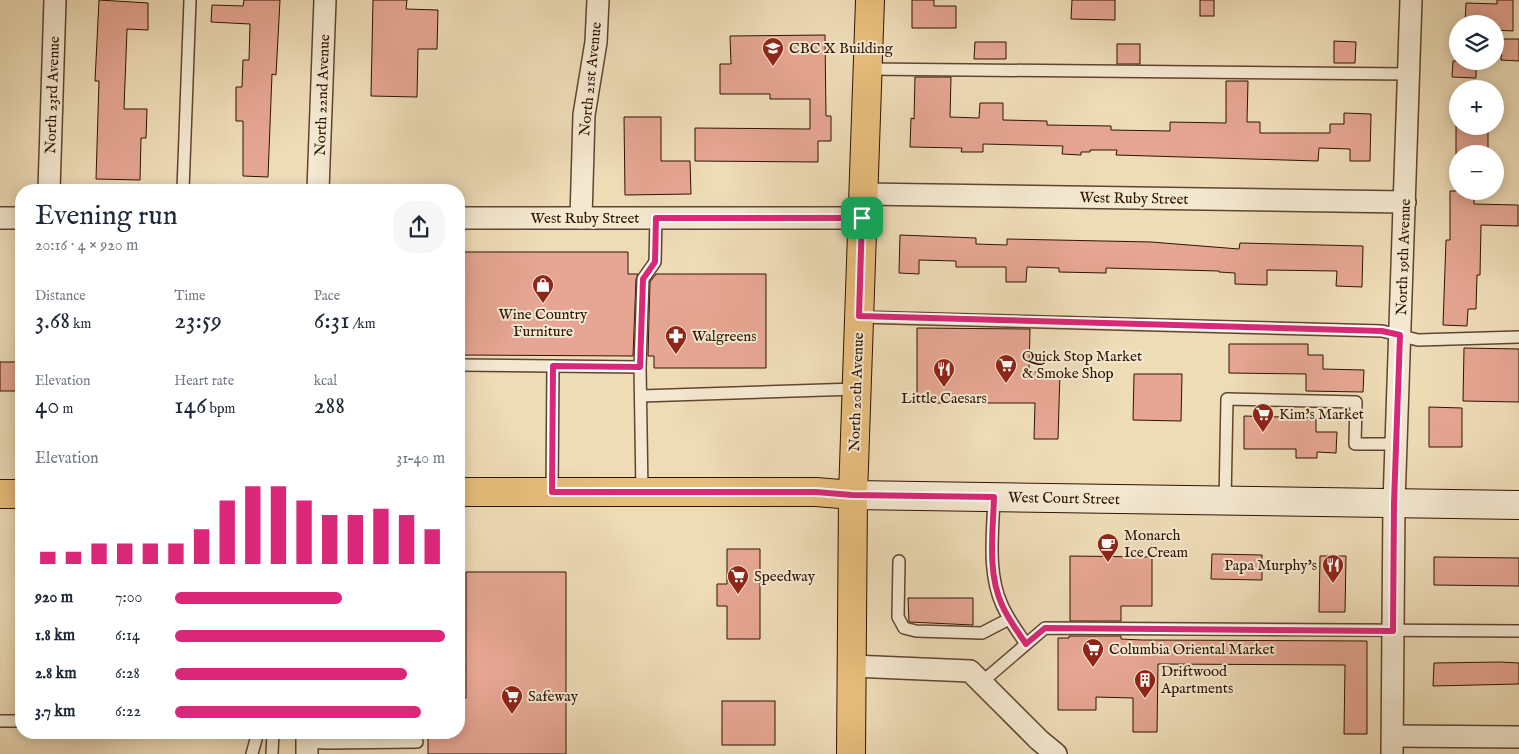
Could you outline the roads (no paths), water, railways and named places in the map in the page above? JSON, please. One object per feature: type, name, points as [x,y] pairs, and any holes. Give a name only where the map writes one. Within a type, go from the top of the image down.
[{"type":"main road","name":"North 20th Avenue","points":[[851,754],[852,495],[870,0]]},
{"type":"main road","name":"West Court Street","points":[[465,492],[816,492],[852,495],[1519,505]]},
{"type":"main road","points":[[0,494],[15,494]]},
{"type":"street","name":"North 23rd Avenue","points":[[49,184],[55,0]]},
{"type":"street","name":"North 22nd Avenue","points":[[318,184],[325,0]]},
{"type":"street","name":"North 21st Avenue","points":[[581,218],[584,115],[596,42],[598,0]]},
{"type":"street","name":"North 19th Avenue","points":[[1393,745],[1394,503],[1412,0]]},
{"type":"street","name":"West Ruby Street","points":[[465,218],[656,218],[862,206],[1405,202]]},
{"type":"street","points":[[0,218],[15,218]]},
{"type":"street","points":[[852,666],[965,669],[982,682],[1039,740],[1056,754]]},
{"type":"street","points":[[1393,745],[1519,737]]},
{"type":"lane","points":[[183,184],[190,0]]},
{"type":"lane","points":[[867,69],[1409,74]]},
{"type":"lane","points":[[642,492],[640,367],[643,279],[655,262],[656,218]]},
{"type":"lane","points":[[859,316],[1382,331],[1418,340],[1519,337]]},
{"type":"lane","points":[[465,366],[640,367]]},
{"type":"lane","points":[[552,492],[553,366]]},
{"type":"lane","points":[[641,396],[856,389]]},
{"type":"lane","points":[[1224,500],[1227,399],[1356,402],[1355,444],[1396,444]]},
{"type":"lane","points":[[994,497],[993,569],[1001,604],[1026,644]]},
{"type":"lane","points":[[898,561],[898,617],[904,628],[916,631],[982,633],[1009,619]]},
{"type":"lane","points":[[982,682],[1045,628],[1519,631]]},
{"type":"lane","points":[[0,721],[15,721]]},
{"type":"lane","points":[[252,754],[256,739]]},
{"type":"lane","points":[[272,754],[273,739]]},
{"type":"lane","points":[[307,743],[417,742]]},
{"type":"place","name":"CBC X Building","points":[[773,67]]},
{"type":"place","name":"Wine Country Furniture","points":[[543,304]]},
{"type":"place","name":"Walgreens","points":[[676,355]]},
{"type":"place","name":"Quick Stop Market & Smoke Shop","points":[[1006,384]]},
{"type":"place","name":"Little Caesars","points":[[944,388]]},
{"type":"place","name":"Kim's Market","points":[[1263,433]]},
{"type":"place","name":"Monarch Ice Cream","points":[[1108,563]]},
{"type":"place","name":"Papa Murphy's","points":[[1333,584]]},
{"type":"place","name":"Speedway","points":[[738,595]]},
{"type":"place","name":"Columbia Oriental Market","points":[[1093,668]]},
{"type":"place","name":"Driftwood Apartments","points":[[1145,699]]},
{"type":"place","name":"Safeway","points":[[512,715]]}]
